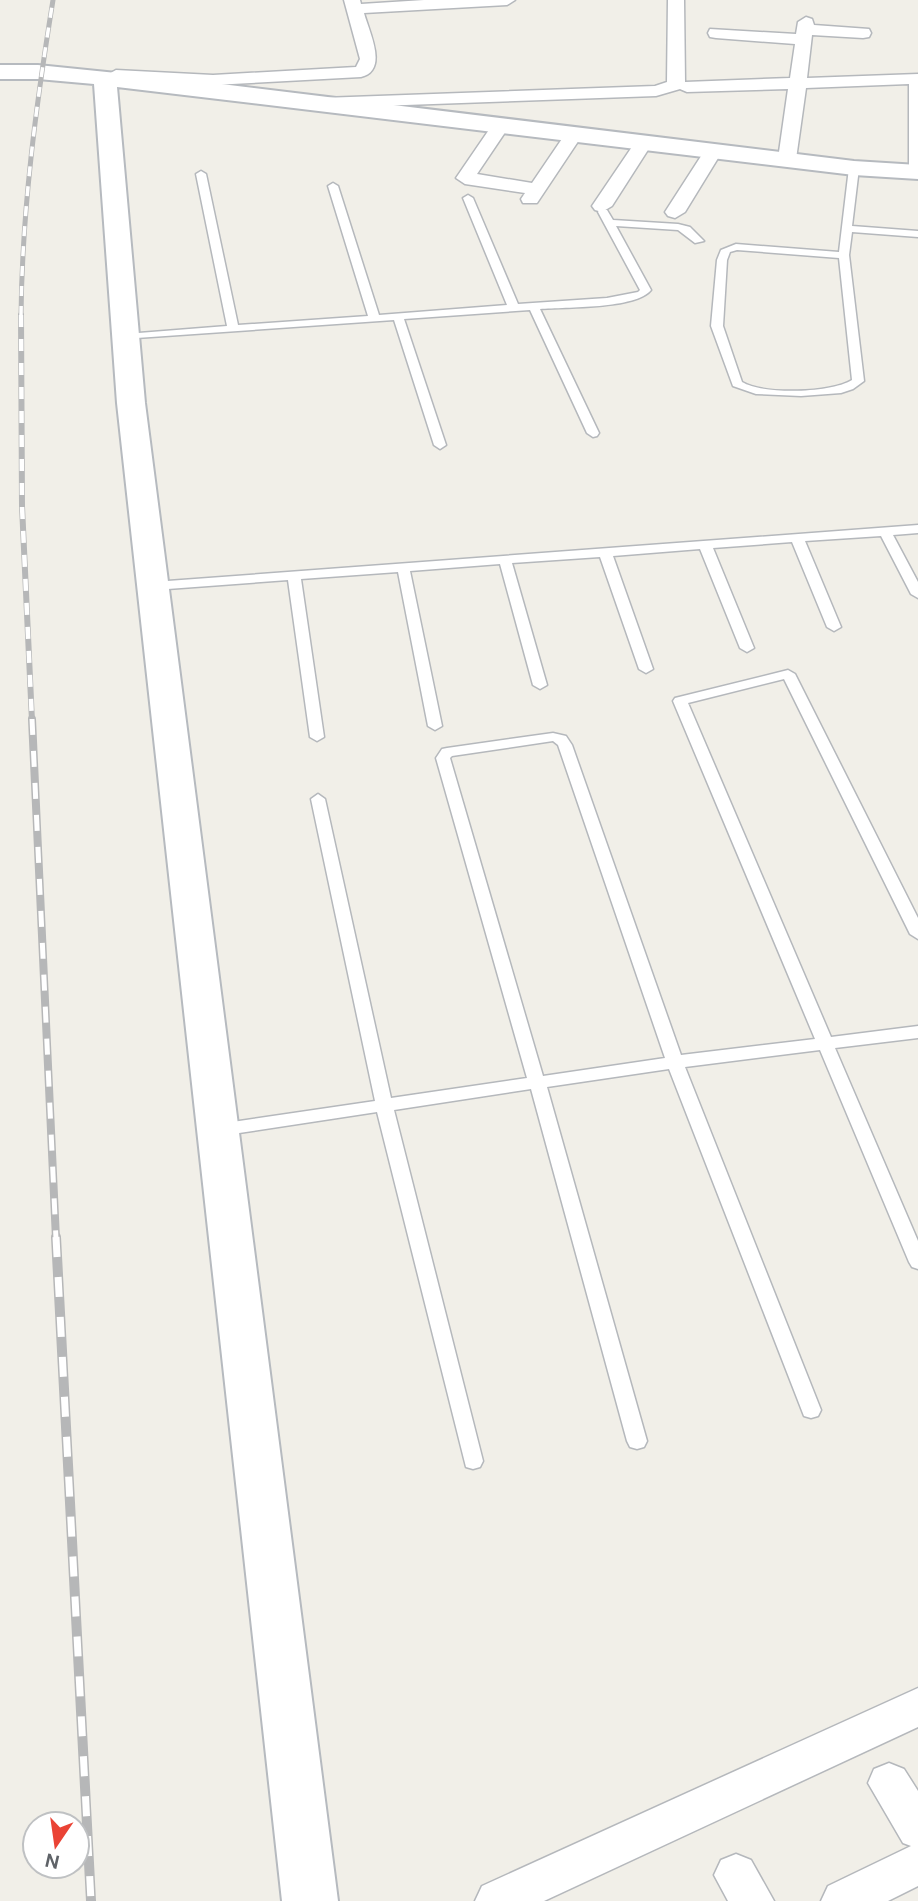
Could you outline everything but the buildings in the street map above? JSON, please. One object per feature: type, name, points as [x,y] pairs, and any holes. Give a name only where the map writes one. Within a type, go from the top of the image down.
[{"type":"street","points":[[0,72],[213,80],[355,74],[364,69],[368,59],[367,29],[353,5],[507,0]]},
{"type":"street","points":[[317,103],[506,96],[585,100],[673,88],[676,85],[678,60],[676,0]]},
{"type":"street","points":[[787,159],[805,31]]},
{"type":"street","points":[[716,33],[863,33]]},
{"type":"street","points":[[585,100],[678,60]]},
{"type":"street","points":[[105,77],[854,168],[918,172],[918,79],[687,87]]},
{"type":"street","points":[[105,77],[126,337],[153,586],[310,1901]]},
{"type":"street","points":[[447,118],[470,98]]},
{"type":"street","points":[[501,125],[473,165],[538,188],[574,134]]},
{"type":"street","points":[[605,213],[644,142]]},
{"type":"street","points":[[675,212],[714,150]]},
{"type":"street","points":[[497,1901],[918,1707]]},
{"type":"street","points":[[889,1783],[918,1829]]},
{"type":"street","points":[[855,1900],[918,1864]]},
{"type":"lane","points":[[844,254],[736,247],[726,250],[722,260],[718,326],[737,384],[742,390],[839,390],[858,381],[844,254],[854,168]]},
{"type":"lane","points":[[201,174],[233,329]]},
{"type":"lane","points":[[333,186],[375,318]]},
{"type":"lane","points":[[468,198],[514,308]]},
{"type":"lane","points":[[126,337],[607,301],[645,292],[645,287],[605,213]]},
{"type":"lane","points":[[605,213],[686,229],[699,241]]},
{"type":"lane","points":[[846,229],[918,234]]},
{"type":"lane","points":[[534,307],[593,433]]},
{"type":"lane","points":[[398,317],[440,445]]},
{"type":"lane","points":[[153,586],[918,528]]},
{"type":"lane","points":[[885,531],[918,594]]},
{"type":"lane","points":[[797,538],[834,627]]},
{"type":"lane","points":[[705,545],[747,648]]},
{"type":"lane","points":[[605,552],[646,669]]},
{"type":"lane","points":[[505,560],[540,685]]},
{"type":"lane","points":[[403,568],[435,726]]},
{"type":"lane","points":[[294,576],[317,737]]},
{"type":"lane","points":[[918,934],[788,674],[680,701],[918,1262]]},
{"type":"lane","points":[[637,1441],[537,1082],[445,770],[443,758],[447,752],[553,737],[561,739],[570,754],[675,1062],[811,1410]]},
{"type":"lane","points":[[318,799],[384,1105],[473,1461]]},
{"type":"lane","points":[[219,1130],[675,1062],[918,1032]]},
{"type":"railway","points":[[21,316],[31,158],[53,0]]},
{"type":"railway","points":[[21,316],[22,506],[32,721]]},
{"type":"railway","points":[[32,719],[56,1239]]},
{"type":"railway","points":[[56,1237],[91,1901]]}]
